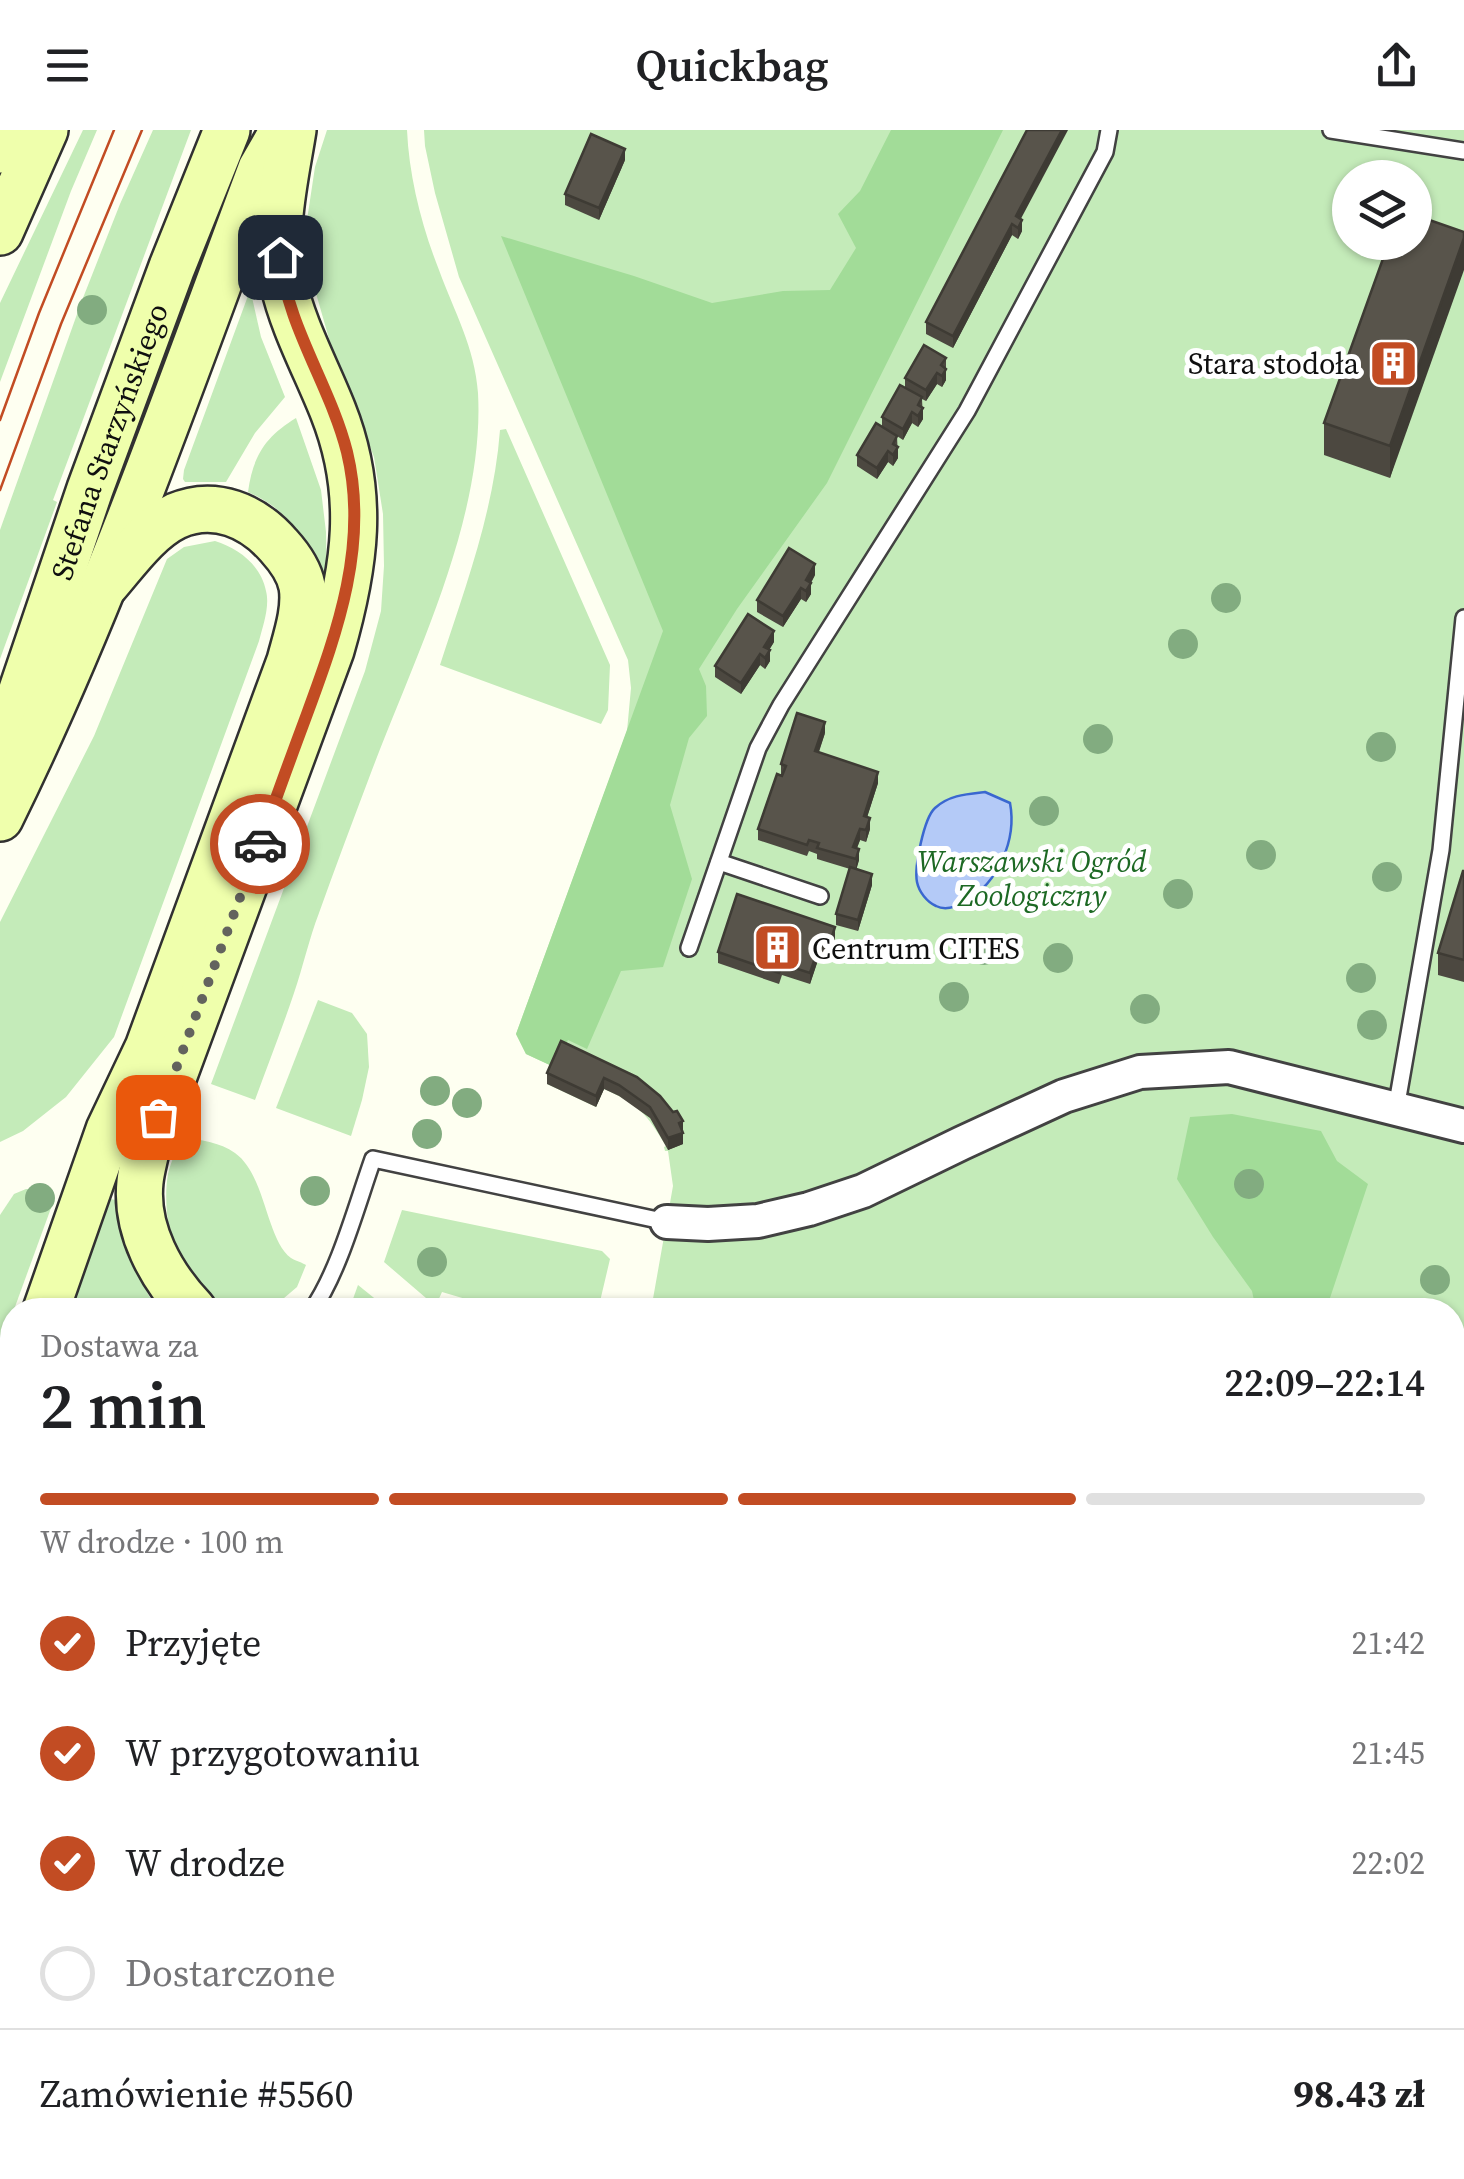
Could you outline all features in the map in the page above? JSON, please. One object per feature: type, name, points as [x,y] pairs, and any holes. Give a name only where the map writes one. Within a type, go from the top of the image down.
[{"type":"main road","points":[[0,150],[8,130]]},
{"type":"main road","points":[[0,232],[45,130]]},
{"type":"main road","name":"Stefana Starzyńskiego","points":[[0,755],[90,489],[227,130]]},
{"type":"main road","points":[[0,818],[43,731],[105,585],[261,169],[284,130]]},
{"type":"main road","points":[[182,1298],[168,1282],[142,1221],[140,1185],[146,1150],[331,650],[344,606],[355,530],[346,451],[283,280],[278,234],[293,130]]},
{"type":"main road","points":[[50,1298],[109,1130],[148,1048],[290,661],[302,598],[297,572],[268,534],[249,519],[204,509],[174,517],[154,529],[105,585]]},
{"type":"street","points":[[667,1222],[758,1221],[809,1209],[863,1191],[1064,1096],[1140,1072],[1229,1067],[1464,1126]]},
{"type":"lane","points":[[689,948],[758,748],[781,705],[966,411],[1104,152],[1109,130]]},
{"type":"lane","points":[[1331,130],[1464,151]]},
{"type":"lane","points":[[1396,1109],[1441,850],[1464,618]]},
{"type":"lane","points":[[719,862],[820,896]]},
{"type":"lane","points":[[320,1298],[373,1158],[667,1222]]},
{"type":"green space","points":[[83,130],[97,130],[0,382],[0,303]]},
{"type":"green space","points":[[153,130],[191,130],[53,500],[57,502],[0,659],[0,530],[81,303]]},
{"type":"green space","points":[[327,130],[407,130],[410,166],[422,219],[473,361],[478,393],[477,441],[470,490],[443,589],[331,879],[255,1100],[211,1084],[365,671],[381,611],[383,514],[374,457],[332,349],[309,269],[307,220],[315,167]]},
{"type":"green space","name":"Warszawski Ogród Zoologiczny","points":[[424,130],[1464,130],[1464,1298],[653,1298],[673,1186],[666,1146],[641,1111],[616,1094],[604,1089],[596,1107],[547,1084],[554,1067],[526,1054],[516,1034],[627,731],[631,688],[628,660],[459,277],[435,193]]},
{"type":"green space","points":[[891,130],[1003,130],[827,483],[699,669],[706,686],[707,716],[689,738],[670,805],[692,879],[663,967],[621,971],[587,1049],[568,1040],[554,1067],[526,1054],[516,1034],[663,631],[501,236],[712,303],[783,291],[830,290],[856,248],[838,214],[860,191]]},
{"type":"green space","points":[[249,293],[261,337],[285,397],[255,433],[226,482],[185,482],[184,470]]},
{"type":"green space","points":[[296,418],[321,490],[327,606],[310,553],[293,525],[281,512],[248,492],[262,449]]},
{"type":"green space","points":[[506,429],[610,665],[608,710],[601,724],[440,665],[485,520],[500,430]]},
{"type":"green space","points":[[215,541],[247,559],[263,582],[267,603],[259,641],[114,1037],[66,1097],[23,1131],[0,1142],[0,922],[94,736],[167,559],[184,547]]},
{"type":"green space","points":[[318,1000],[352,1013],[367,1034],[369,1067],[351,1136],[276,1108]]},
{"type":"green space","points":[[1232,1114],[1321,1131],[1337,1161],[1368,1184],[1330,1298],[1253,1298],[1177,1179],[1190,1117]]},
{"type":"green space","points":[[182,1137],[223,1146],[245,1163],[283,1249],[306,1265],[297,1287],[284,1298],[203,1298],[195,1290],[179,1263],[170,1233],[166,1202],[172,1160]]},
{"type":"green space","points":[[35,1190],[51,1208],[18,1298],[0,1298],[0,1215],[14,1194]]},
{"type":"green space","points":[[107,1198],[127,1203],[132,1246],[150,1298],[71,1298]]},
{"type":"green space","points":[[402,1210],[602,1251],[610,1259],[601,1298],[462,1298],[442,1292],[439,1298],[426,1298],[384,1262]]},
{"type":"green space","points":[[358,1285],[374,1298],[353,1298]]},
{"type":"water","points":[[985,792],[1010,803],[1008,846],[996,872],[977,894],[955,907],[936,906],[924,896],[916,875],[927,822],[935,808],[946,800]]},
{"type":"building","points":[[1027,130],[1062,130],[1016,216],[1022,220],[1018,228],[1012,224],[953,336],[926,322]]},
{"type":"building","points":[[591,134],[625,149],[599,208],[565,194]]},
{"type":"building","name":"Stara stodoła","points":[[1432,221],[1464,232],[1390,446],[1324,423],[1383,260],[1432,260]]},
{"type":"building","points":[[924,345],[946,358],[941,365],[946,369],[942,376],[937,373],[926,390],[905,378]]},
{"type":"building","points":[[900,385],[922,397],[918,405],[923,408],[918,416],[912,412],[903,429],[882,417]]},
{"type":"building","points":[[876,423],[897,436],[893,444],[898,447],[893,455],[888,451],[877,468],[857,455]]},
{"type":"building","points":[[789,548],[815,564],[806,580],[811,583],[806,591],[801,588],[783,616],[757,600]]},
{"type":"building","points":[[748,614],[774,631],[764,647],[770,650],[765,658],[760,654],[741,683],[715,666]]},
{"type":"building","points":[[797,713],[825,722],[815,751],[878,772],[864,816],[870,818],[866,830],[860,829],[853,847],[859,849],[856,859],[817,848],[819,843],[809,840],[807,845],[758,829],[777,774],[782,776],[786,766],[781,764]]},
{"type":"building","points":[[850,867],[872,874],[858,920],[836,914]]},
{"type":"building","points":[[1464,871],[1464,960],[1438,953]]},
{"type":"building","name":"Centrum CITES","points":[[737,894],[835,927],[828,949],[819,946],[810,973],[782,964],[779,973],[718,952]]},
{"type":"building","points":[[561,1041],[637,1077],[673,1112],[677,1111],[683,1121],[679,1123],[683,1133],[668,1138],[650,1107],[604,1078],[596,1096],[547,1073]]},
{"type":"tram line","points":[[0,420],[114,130]]},
{"type":"tram line","points":[[0,490],[61,324],[142,130]]},
{"type":"way so far","points":[[158,1117],[260,844]]},
{"type":"place","name":"Stara stodoła","points":[[1394,363]]},
{"type":"place","name":"Centrum CITES","points":[[777,948]]},
{"type":"route","points":[[260,844],[331,650],[344,606],[355,530],[346,451],[295,321],[280,257]]}]
